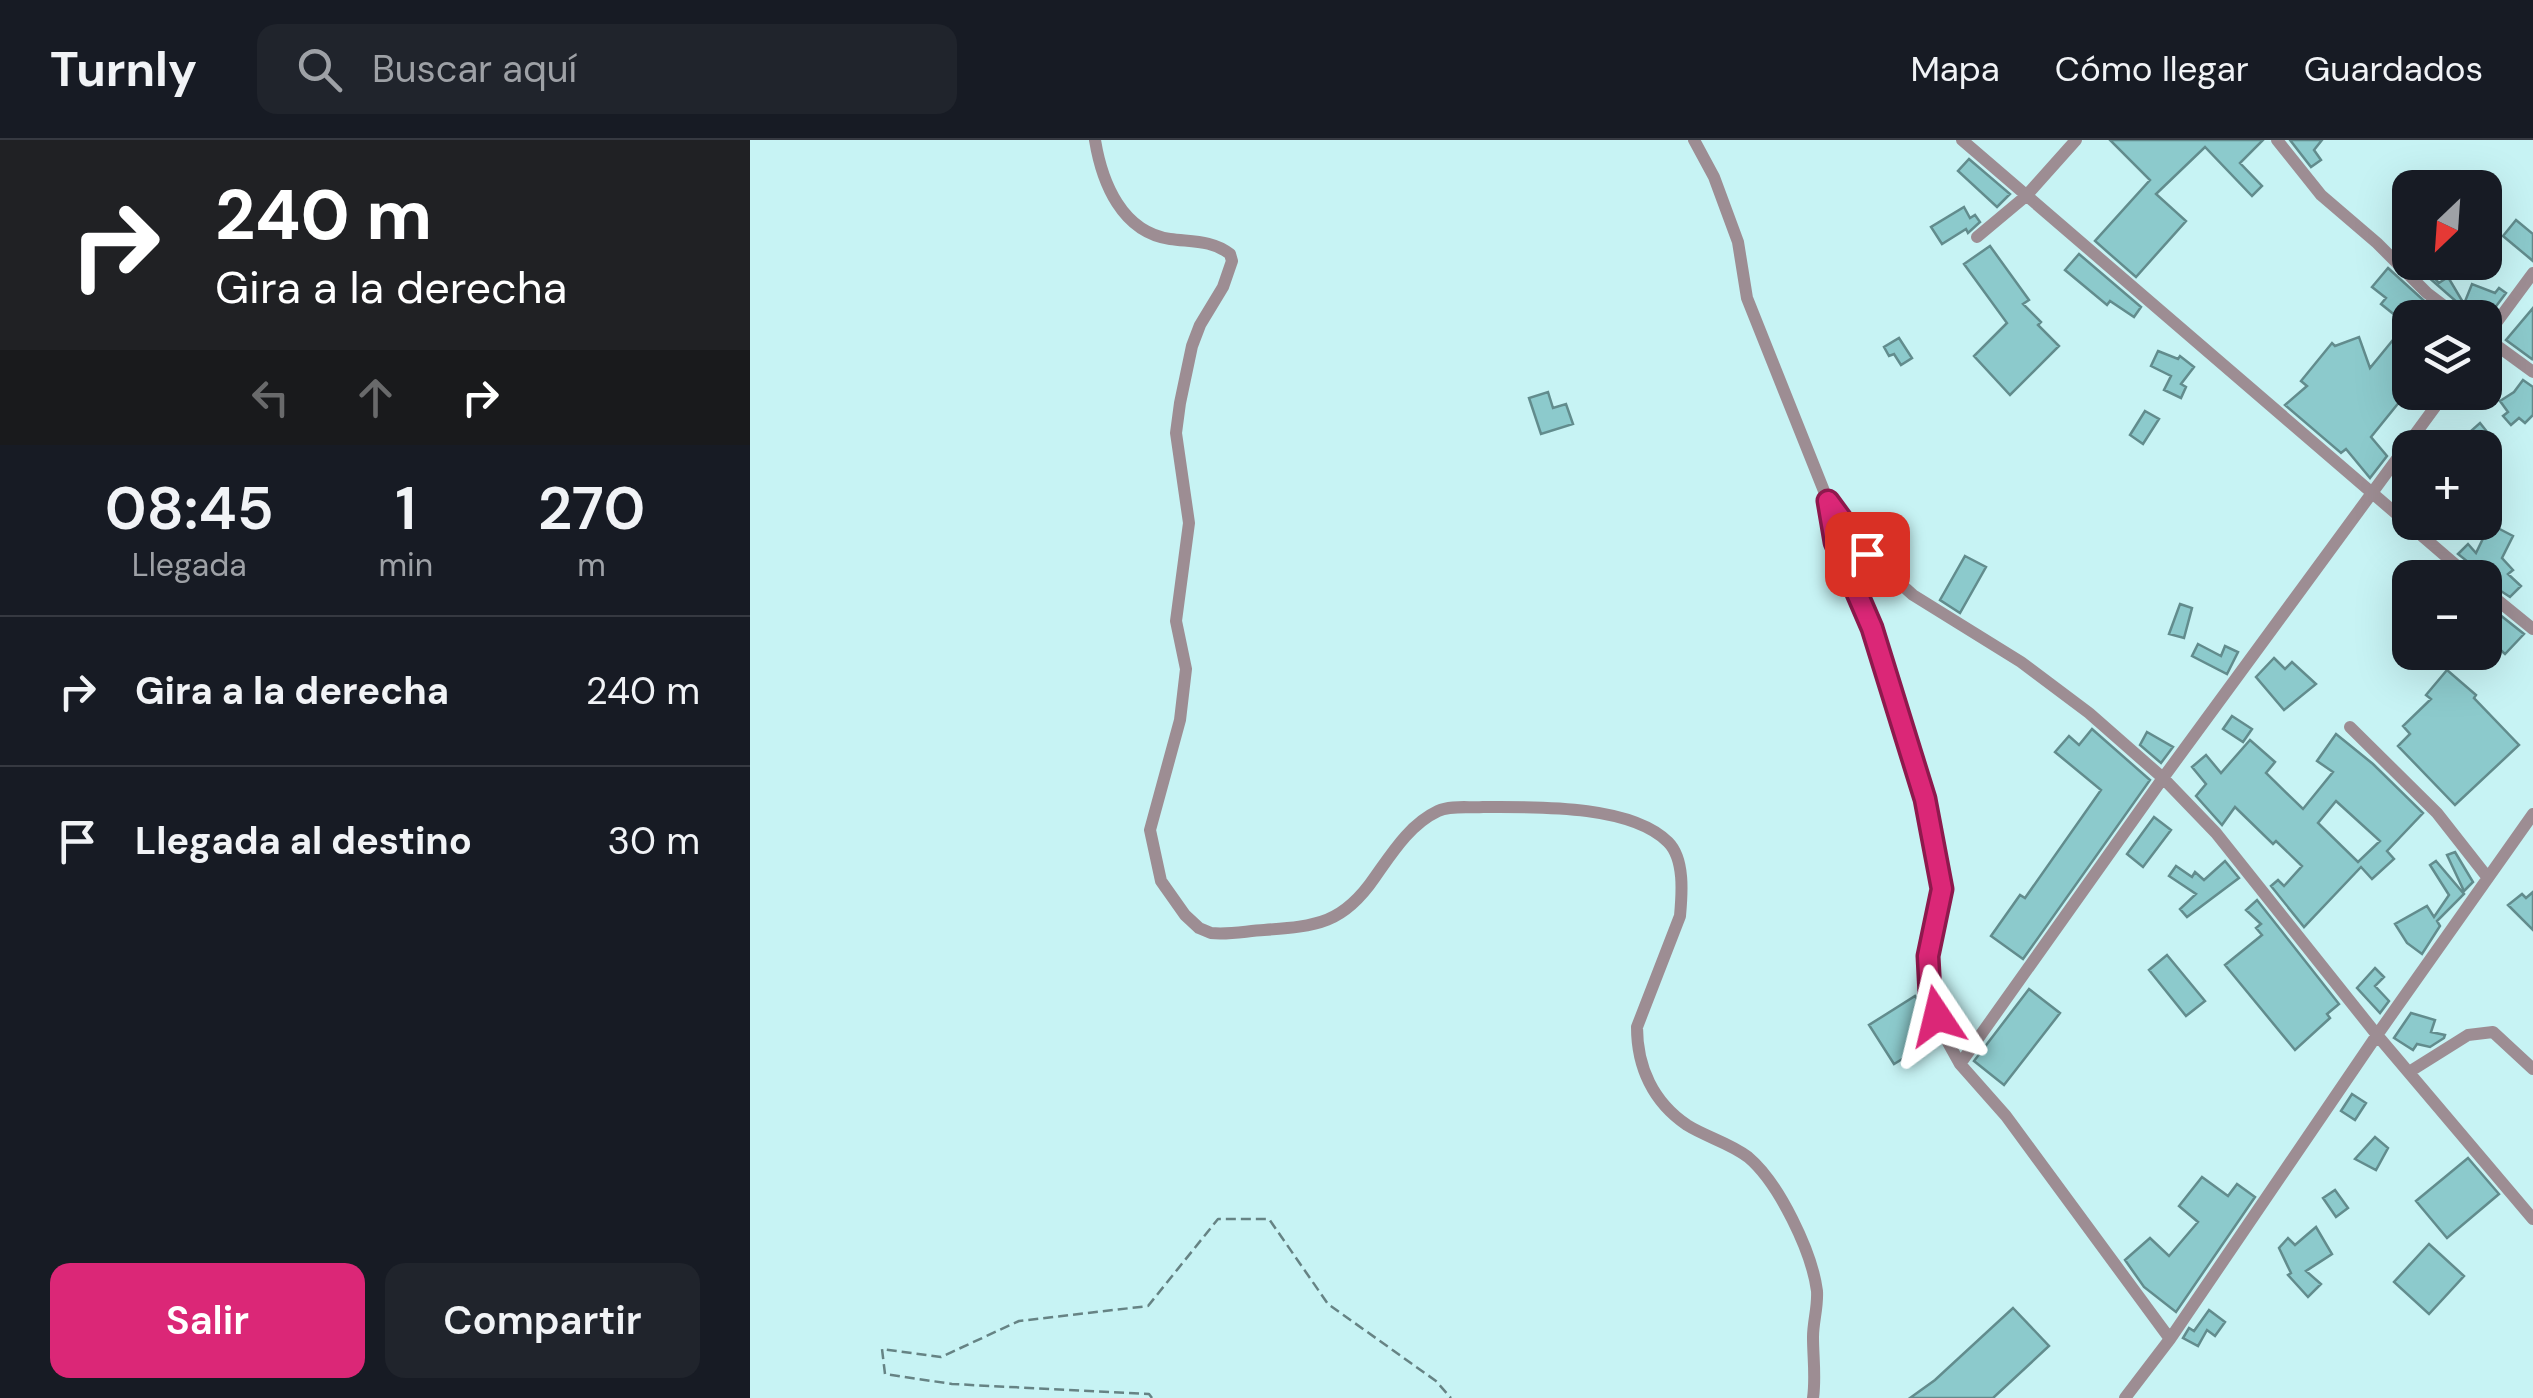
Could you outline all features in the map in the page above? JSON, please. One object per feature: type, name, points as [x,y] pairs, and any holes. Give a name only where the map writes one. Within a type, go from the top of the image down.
[{"type":"street","points":[[1096,140],[1114,200],[1125,216],[1150,234],[1224,248],[1232,261],[1192,346],[1176,433],[1190,523],[1176,621],[1186,669],[1180,720],[1150,830],[1161,881],[1185,915],[1211,934],[1299,928],[1337,916],[1352,905],[1408,834],[1425,819],[1449,808],[1583,811],[1620,819],[1657,833],[1671,844],[1682,896],[1680,916],[1637,1027],[1644,1072],[1657,1098],[1687,1124],[1748,1158],[1760,1170],[1800,1234],[1809,1253],[1817,1292],[1812,1331],[1817,1371],[1813,1398]]},
{"type":"street","points":[[1694,140],[1714,177],[1738,242],[1747,298],[1828,501],[1835,542],[1872,628],[1925,799],[1942,889],[1928,956],[1930,994],[1945,1037],[1960,1064],[2006,1116],[2170,1339]]},
{"type":"street","points":[[1962,140],[2451,560]]},
{"type":"street","points":[[1977,237],[2026,196],[2076,140]]},
{"type":"street","points":[[2277,140],[2321,195],[2436,300]]},
{"type":"street","points":[[2502,315],[2533,274]]},
{"type":"street","points":[[2502,349],[2533,372]]},
{"type":"street","points":[[1960,1064],[2163,778],[2433,410]]},
{"type":"street","points":[[1828,501],[1867,554],[1913,595],[2089,712],[2163,778],[2216,833],[2377,1035],[2533,1220]]},
{"type":"street","points":[[2502,604],[2533,630]]},
{"type":"street","points":[[2350,728],[2437,813],[2488,878]]},
{"type":"street","points":[[2133,1395],[2377,1035],[2530,824]]},
{"type":"street","points":[[2409,1072],[2468,1035],[2493,1032],[2532,1066]]},
{"type":"path","points":[[1152,1398],[1149,1394],[952,1384],[886,1374],[882,1349],[941,1358],[1019,1321],[1148,1306],[1218,1219],[1268,1219],[1328,1304],[1436,1381],[1451,1398]]},
{"type":"building","points":[[2110,140],[2263,140],[2240,163],[2262,186],[2252,196],[2205,147],[2156,194],[2186,221],[2136,277],[2095,241],[2150,180]]},
{"type":"building","points":[[2290,140],[2322,140],[2314,150],[2321,160],[2311,167]]},
{"type":"building","points":[[1969,159],[2010,194],[1997,207],[1958,171]]},
{"type":"building","points":[[1964,207],[1970,218],[1975,215],[1980,222],[1968,233],[1966,229],[1942,244],[1931,227]]},
{"type":"building","points":[[2516,220],[2533,234],[2533,261],[2503,236]]},
{"type":"building","points":[[1990,246],[2029,300],[2023,304],[2059,346],[2010,395],[1974,356],[2007,323],[1964,264]]},
{"type":"building","points":[[2079,254],[2141,307],[2134,317],[2110,301],[2107,305],[2065,270]]},
{"type":"building","points":[[2388,268],[2392,280],[2401,280],[2423,300],[2392,300],[2392,313],[2381,304],[2386,298],[2372,287]]},
{"type":"building","points":[[2432,280],[2450,280],[2462,300],[2455,300]]},
{"type":"building","points":[[2472,284],[2495,293],[2499,288],[2506,293],[2501,300],[2466,300]]},
{"type":"building","points":[[2533,308],[2533,357],[2532,359],[2506,340]]},
{"type":"building","points":[[2359,337],[2370,368],[2392,341],[2393,410],[2371,437],[2387,456],[2370,478],[2346,449],[2341,453],[2285,405],[2307,386],[2301,381],[2332,343],[2335,346]]},
{"type":"building","points":[[1899,338],[1912,358],[1901,365],[1884,347]]},
{"type":"building","points":[[2158,351],[2178,359],[2180,356],[2194,367],[2181,384],[2186,387],[2181,398],[2164,390],[2171,376],[2151,366]]},
{"type":"building","points":[[2523,380],[2533,387],[2533,415],[2525,423],[2519,418],[2511,425],[2503,416],[2508,412],[2502,400]]},
{"type":"building","points":[[1548,392],[1553,408],[1566,404],[1573,424],[1541,434],[1529,398]]},
{"type":"building","points":[[2145,411],[2159,419],[2143,444],[2130,435]]},
{"type":"building","points":[[2502,530],[2513,536],[2502,558],[2513,570],[2508,574],[2521,586],[2510,597],[2502,592],[2502,560],[2466,560],[2458,554],[2468,544],[2476,553],[2482,540],[2502,540]]},
{"type":"building","points":[[1965,556],[1986,567],[1960,613],[1940,600]]},
{"type":"building","points":[[2180,604],[2192,608],[2184,638],[2169,634]]},
{"type":"building","points":[[2502,617],[2524,634],[2505,654],[2502,651]]},
{"type":"building","points":[[2198,644],[2221,656],[2225,646],[2238,652],[2227,674],[2192,656]]},
{"type":"building","points":[[2274,658],[2285,669],[2292,662],[2316,684],[2284,710],[2256,677]]},
{"type":"building","points":[[2447,670],[2476,695],[2474,698],[2519,745],[2455,805],[2398,746],[2410,734],[2403,726],[2431,699],[2426,695]]},
{"type":"building","points":[[2232,716],[2252,729],[2243,742],[2223,729]]},
{"type":"building","points":[[2092,729],[2150,780],[2023,959],[1991,936],[2020,895],[2025,898],[2101,790],[2055,752],[2069,736],[2079,745]]},
{"type":"building","points":[[2147,732],[2173,747],[2161,763],[2140,745]]},
{"type":"building","points":[[2336,734],[2423,813],[2387,851],[2394,859],[2372,879],[2361,867],[2304,927],[2271,886],[2278,880],[2284,886],[2302,866],[2235,807],[2222,825],[2196,796],[2206,784],[2192,767],[2206,755],[2221,773],[2250,740],[2275,762],[2266,773],[2303,809],[2333,772],[2317,761]],"holes":[[[2336,801],[2380,841],[2358,862],[2318,823]]]},
{"type":"building","points":[[2154,817],[2171,830],[2143,867],[2127,854]]},
{"type":"building","points":[[2455,852],[2473,882],[2464,891],[2447,855]]},
{"type":"building","points":[[2225,861],[2239,878],[2187,917],[2180,909],[2196,894],[2169,876],[2176,866],[2192,877],[2195,872],[2204,880]]},
{"type":"building","points":[[2436,861],[2464,894],[2437,921],[2440,926],[2422,954],[2407,943],[2395,924],[2427,906],[2434,917],[2449,895],[2430,865]]},
{"type":"building","points":[[2533,892],[2533,930],[2508,905],[2522,894],[2526,898]]},
{"type":"building","points":[[2257,900],[2339,1004],[2327,1014],[2330,1018],[2295,1050],[2225,965],[2262,935],[2256,928],[2261,924],[2246,910]]},
{"type":"building","points":[[2167,955],[2205,1001],[2186,1016],[2149,970]]},
{"type":"building","points":[[2375,968],[2384,977],[2375,986],[2389,1001],[2380,1013],[2357,988]]},
{"type":"building","points":[[2029,989],[2060,1013],[2004,1085],[1974,1061]]},
{"type":"building","points":[[1915,996],[1935,1039],[1894,1064],[1869,1025]]},
{"type":"building","points":[[2411,1013],[2435,1020],[2431,1032],[2445,1035],[2444,1038],[2430,1047],[2417,1044],[2413,1050],[2394,1038]]},
{"type":"building","points":[[2352,1094],[2366,1103],[2355,1120],[2341,1111]]},
{"type":"building","points":[[2375,1137],[2388,1148],[2376,1170],[2355,1159]]},
{"type":"building","points":[[2468,1158],[2499,1194],[2447,1238],[2416,1201]]},
{"type":"building","points":[[2202,1177],[2228,1196],[2237,1184],[2255,1197],[2176,1312],[2144,1287],[2125,1260],[2150,1238],[2169,1256],[2198,1222],[2179,1206]]},
{"type":"building","points":[[2335,1190],[2348,1208],[2336,1217],[2323,1198]]},
{"type":"building","points":[[2316,1227],[2332,1254],[2306,1271],[2321,1284],[2308,1297],[2288,1275],[2291,1273],[2279,1248],[2288,1238],[2295,1245]]},
{"type":"building","points":[[2429,1244],[2464,1276],[2429,1314],[2394,1282]]},
{"type":"building","points":[[2013,1308],[2049,1346],[1993,1398],[1910,1398],[1935,1380]]},
{"type":"building","points":[[2209,1310],[2225,1322],[2215,1336],[2207,1330],[2198,1346],[2183,1338],[2189,1328],[2194,1331]]},
{"type":"route","points":[[1867,554],[1828,501],[1835,542],[1872,628],[1925,799],[1942,889],[1928,956],[1930,994],[1937,1016]]}]
